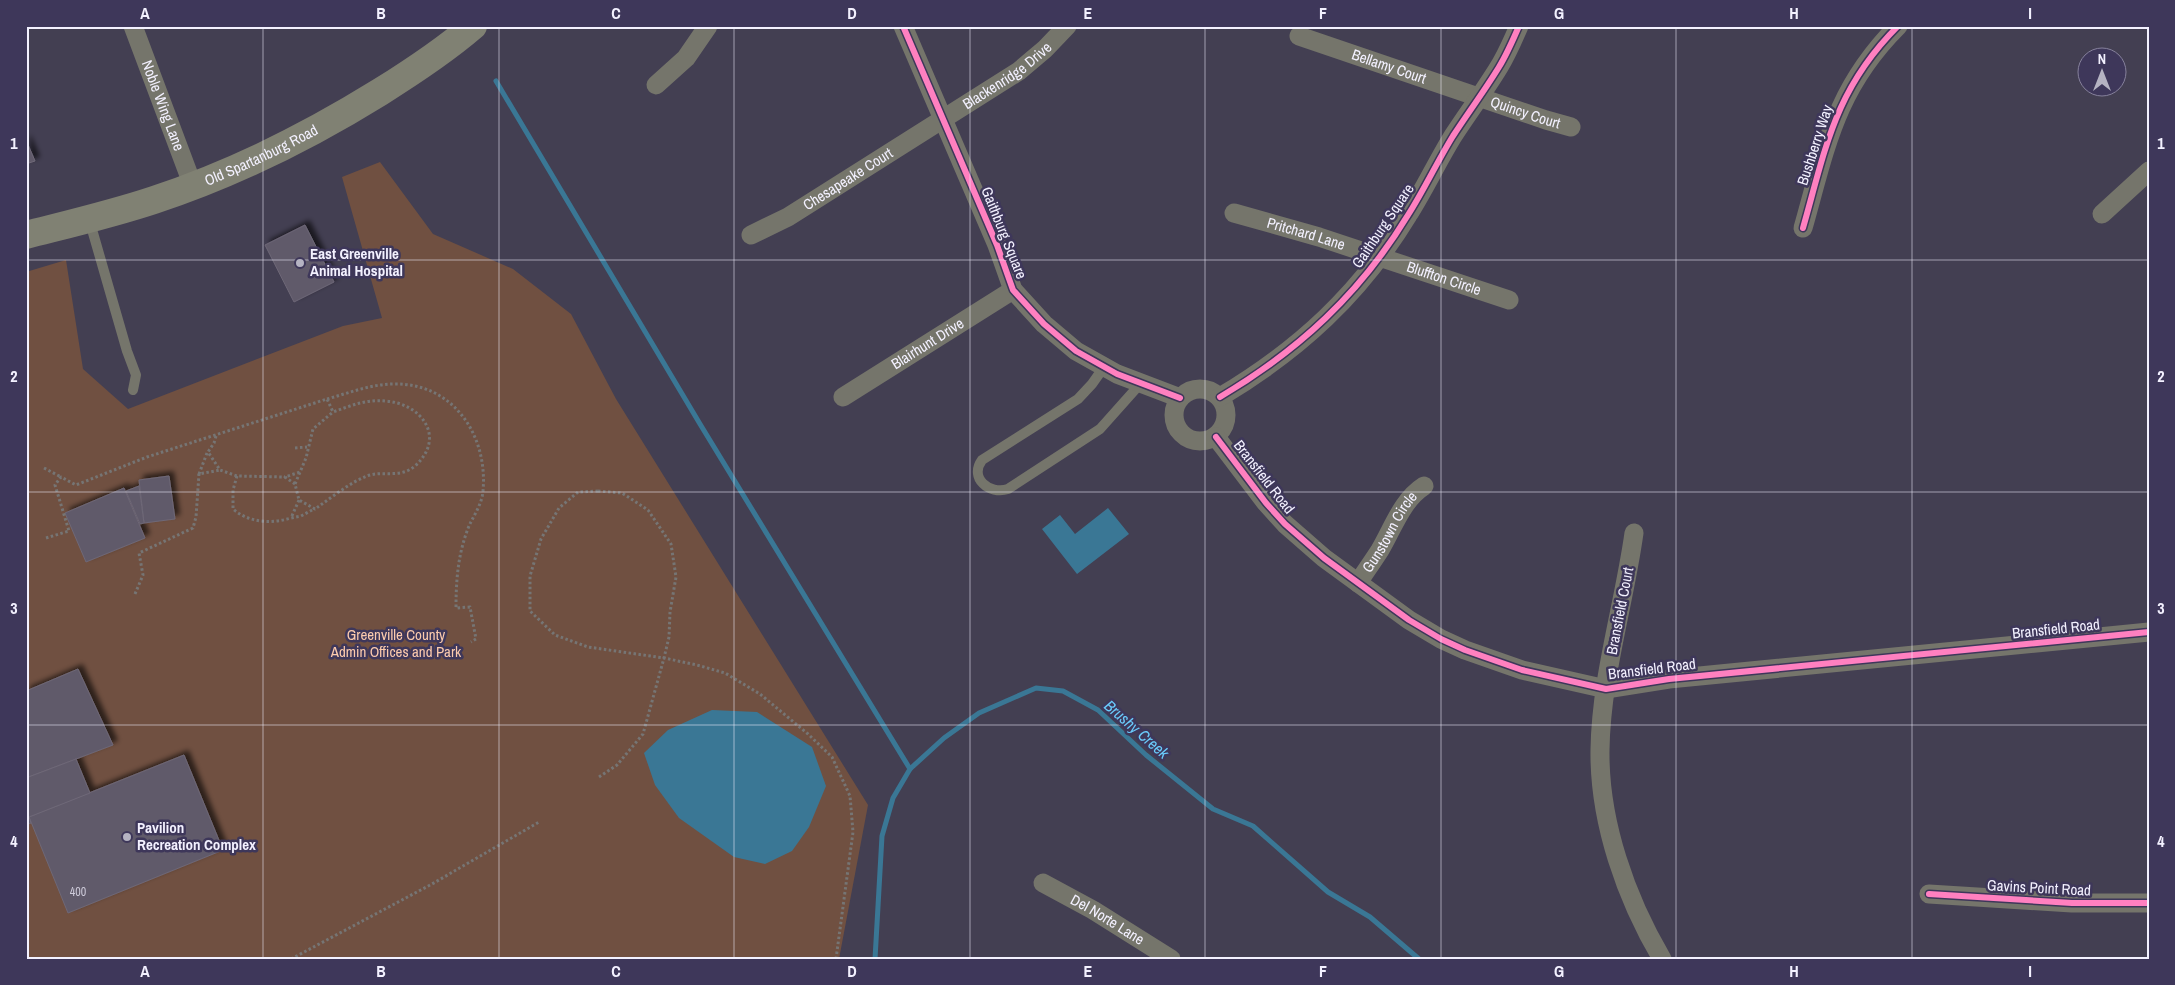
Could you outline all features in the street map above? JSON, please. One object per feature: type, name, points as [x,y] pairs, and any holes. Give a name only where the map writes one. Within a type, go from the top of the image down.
[{"type":"main road","name":"Old Spartanburg Road","points":[[26,235],[89,219],[192,186],[287,145],[345,114],[411,73],[473,26]]},
{"type":"street","name":"Noble Wing Lane","points":[[133,26],[192,186]]},
{"type":"street","points":[[656,86],[686,58],[708,26]]},
{"type":"street","name":"Gaithburg Square","points":[[903,26],[997,245],[1013,290],[1059,338],[1076,351],[1104,367],[1180,398]]},
{"type":"street","name":"Blackenridge Drive","points":[[944,119],[1019,71],[1045,50],[1067,26]]},
{"type":"street","name":"Gaithburg Square","points":[[1220,397],[1270,366],[1326,319],[1361,282],[1408,216],[1453,136],[1500,65],[1520,26]]},
{"type":"street","name":"Bushberry Way","points":[[1803,228],[1819,168],[1842,102],[1872,55],[1898,26]]},
{"type":"street","name":"Bellamy Court","points":[[1299,36],[1479,97]]},
{"type":"street","name":"Quincy Court","points":[[1479,97],[1571,127]]},
{"type":"street","name":"Chesapeake Court","points":[[751,235],[788,218],[944,119]]},
{"type":"street","points":[[2102,214],[2149,171]]},
{"type":"street","name":"Pritchard Lane","points":[[1234,212],[1379,257]]},
{"type":"street","name":"Bluffton Circle","points":[[1379,257],[1509,300]]},
{"type":"street","name":"Blairhunt Drive","points":[[843,397],[1013,290]]},
{"type":"street","points":[[1195,389],[1212,392],[1220,397],[1224,403],[1227,418],[1221,432],[1216,436],[1208,440],[1191,440],[1178,430],[1174,413],[1180,398],[1195,389]]},
{"type":"street","name":"Bransfield Road","points":[[1216,436],[1266,503],[1285,524],[1324,558],[1409,620],[1465,650],[1522,670],[1606,689],[1669,678],[2149,632]]},
{"type":"street","name":"Gunstown Circle","points":[[1358,583],[1410,498],[1424,486]]},
{"type":"street","name":"Bransfield Court","points":[[1606,689],[1634,533]]},
{"type":"street","name":"Bransfield Road","points":[[1606,689],[1600,749],[1606,809],[1624,877],[1637,911],[1662,959]]},
{"type":"street","name":"Del Norte Lane","points":[[1043,883],[1093,910],[1170,959]]},
{"type":"street","name":"Gavins Point Road","points":[[1929,894],[2062,903],[2149,903]]},
{"type":"lane","points":[[89,219],[127,351],[136,375],[133,390]]},
{"type":"lane","points":[[1104,367],[1092,384],[1078,398],[982,460],[977,467],[976,474],[984,483],[992,490],[1008,489],[1100,429],[1142,384]]},
{"type":"path","points":[[44,468],[76,485],[147,457],[327,399],[379,385],[412,386],[442,397],[460,412],[472,428],[481,450],[484,466],[483,493],[461,551],[457,567],[456,608],[470,608],[476,638],[471,642]]},
{"type":"path","points":[[327,399],[333,412]]},
{"type":"path","points":[[237,476],[232,501],[233,509],[240,516],[251,520],[280,521],[301,516],[368,475],[398,474],[414,467],[423,456],[429,444],[429,431],[423,418],[413,408],[387,401],[368,400],[333,412],[313,429],[301,472],[295,484],[299,500],[291,518]]},
{"type":"path","points":[[135,594],[142,575],[139,553],[193,528],[196,517],[199,474],[216,436]]},
{"type":"path","points":[[295,448],[307,447]]},
{"type":"path","points":[[208,452],[220,470]]},
{"type":"path","points":[[199,474],[220,470],[237,476],[284,477],[301,472]]},
{"type":"path","points":[[46,538],[69,531],[54,485],[61,477]]},
{"type":"path","points":[[284,477],[295,484]]},
{"type":"path","points":[[599,777],[617,765],[643,734],[664,658],[669,637],[670,612],[676,577],[671,544],[648,510],[622,493],[598,491],[578,492],[559,508],[541,539],[530,576],[530,611],[555,635],[588,647],[664,658],[725,673],[760,694],[808,734],[832,757],[850,796],[853,832],[836,959]]},
{"type":"path","points":[[299,500],[315,509]]},
{"type":"path","points":[[290,959],[432,884],[539,822]]},
{"type":"green space","name":"Greenville County Admin Offices and Park","points":[[380,162],[433,234],[513,269],[571,314],[616,399],[868,805],[839,959],[26,959],[26,272],[66,260],[83,369],[128,409],[343,326],[382,318],[342,177]]},
{"type":"water","points":[[1108,508],[1129,534],[1077,574],[1042,529],[1060,515],[1075,534]]},
{"type":"water","points":[[712,710],[757,712],[812,747],[826,786],[809,827],[792,851],[765,864],[734,857],[679,818],[655,785],[644,753],[668,730]]},
{"type":"building","points":[[26,140],[35,161],[26,164]]},
{"type":"building","name":"East Greenville Animal Hospital","points":[[305,225],[334,282],[294,302],[265,245]]},
{"type":"building","points":[[169,476],[175,519],[144,523],[139,480]]},
{"type":"building","points":[[139,486],[144,523],[140,524],[126,491]]},
{"type":"building","points":[[124,488],[145,538],[86,562],[65,513]]},
{"type":"building","points":[[78,669],[113,745],[26,778],[26,691]]},
{"type":"building","name":"Pavilion Recreation Complex","points":[[184,755],[223,850],[68,913],[29,817]]},
{"type":"building","points":[[76,759],[90,793],[29,817],[31,823],[26,825],[26,778]]},
{"type":"waterway","points":[[496,81],[700,424],[910,769]]},
{"type":"waterway","name":"Brushy Creek","points":[[875,959],[882,836],[893,798],[910,769],[944,738],[979,713],[1036,688],[1063,691],[1098,710],[1146,755],[1213,809],[1253,826],[1328,892],[1370,917],[1419,959]]},
{"type":"cycle path","points":[[903,26],[997,245],[1013,290],[1044,324],[1076,351],[1117,374],[1180,398]]},
{"type":"cycle path","points":[[1220,397],[1249,379],[1302,340],[1326,318],[1369,270],[1389,244],[1420,196],[1453,136],[1499,67],[1519,26]]},
{"type":"cycle path","points":[[1803,228],[1835,120],[1846,96],[1877,49],[1898,26]]},
{"type":"cycle path","points":[[1216,437],[1266,503],[1285,524],[1324,558],[1409,620],[1441,639],[1465,650],[1522,670],[1606,689],[1669,679],[2149,632]]},
{"type":"cycle path","points":[[1929,894],[2072,903],[2149,903]]},
{"type":"place","name":"East Greenville Animal Hospital","points":[[300,263]]},
{"type":"place","name":"Pavilion Recreation Complex","points":[[127,837]]}]
